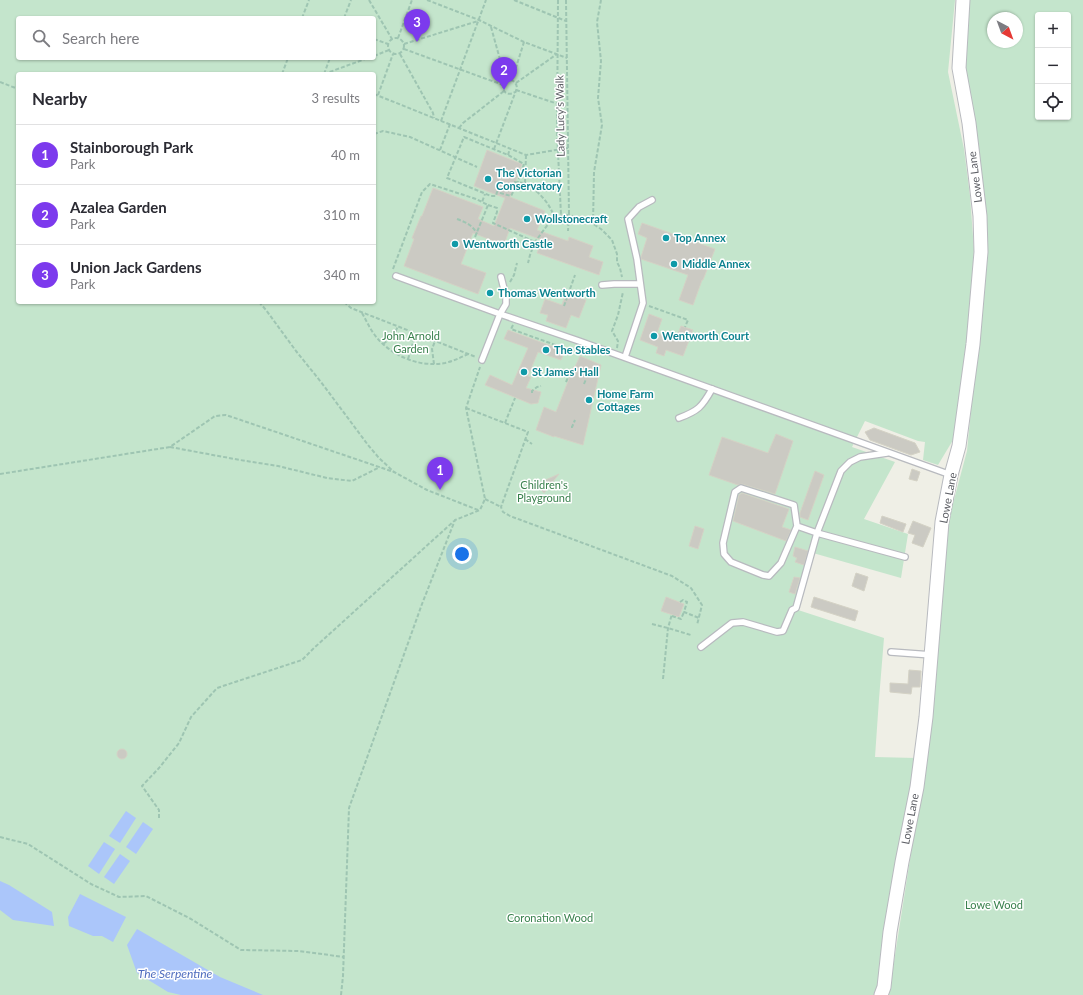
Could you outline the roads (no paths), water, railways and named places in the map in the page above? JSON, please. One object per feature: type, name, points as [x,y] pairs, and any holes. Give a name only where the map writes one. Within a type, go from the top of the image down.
[{"type":"street","name":"Lowe Lane","points":[[881,995],[884,987],[890,932],[902,862],[917,786],[932,655],[942,522],[951,476],[959,446],[972,352],[981,252],[980,216],[970,130],[959,68],[963,0]]},
{"type":"lane","points":[[625,358],[643,304],[637,259],[628,219],[639,207],[652,200]]},
{"type":"lane","points":[[396,276],[434,288],[500,314],[616,354],[951,476]]},
{"type":"lane","points":[[482,360],[500,314],[506,304],[506,297],[501,277]]},
{"type":"lane","points":[[602,285],[640,284]]},
{"type":"lane","points":[[679,418],[690,414],[704,404],[712,389]]},
{"type":"lane","points":[[701,647],[732,623],[743,622],[777,632],[783,632],[792,610],[796,608],[816,533],[841,471],[850,462],[860,457],[888,452]]},
{"type":"lane","points":[[741,488],[794,505],[796,526],[781,563],[769,576],[731,562],[724,554],[723,543],[735,492],[741,488]]},
{"type":"lane","points":[[796,526],[816,533],[905,556]]},
{"type":"lane","points":[[891,652],[932,655]]},
{"type":"water","points":[[126,811],[136,818],[120,843],[109,836]]},
{"type":"water","points":[[143,822],[153,829],[136,854],[126,847]]},
{"type":"water","points":[[104,842],[115,849],[99,874],[88,866]]},
{"type":"water","points":[[120,854],[130,861],[114,884],[104,877]]},
{"type":"water","points":[[0,881],[52,912],[54,926],[13,920],[0,910]]},
{"type":"water","points":[[80,894],[126,917],[113,942],[102,936],[93,936],[69,926],[68,917]]},
{"type":"water","name":"The Serpentine","points":[[137,929],[220,977],[263,995],[181,995],[168,992],[137,973],[127,945]]},
{"type":"place","name":"Union Jack Gardens","points":[[417,42]]},
{"type":"place","name":"Azalea Garden","points":[[504,90]]},
{"type":"place","name":"The Victorian Conservatory","points":[[488,179]]},
{"type":"place","name":"Wollstonecraft","points":[[527,219]]},
{"type":"place","name":"Top Annex","points":[[666,238]]},
{"type":"place","name":"Wentworth Castle","points":[[455,244]]},
{"type":"place","name":"Middle Annex","points":[[674,264]]},
{"type":"place","name":"Thomas Wentworth","points":[[490,293]]},
{"type":"place","name":"Wentworth Court","points":[[654,336]]},
{"type":"place","name":"The Stables","points":[[546,350]]},
{"type":"place","name":"St James' Hall","points":[[524,372]]},
{"type":"place","name":"Home Farm Cottages","points":[[589,400]]},
{"type":"place","name":"Stainborough Park","points":[[440,490]]},
{"type":"park label","name":"John Arnold Garden","points":[[411,342]]},
{"type":"park label","name":"Children's Playground","points":[[544,491]]},
{"type":"park label","name":"Lowe Wood","points":[[994,905]]},
{"type":"park label","name":"Coronation Wood","points":[[550,918]]}]
